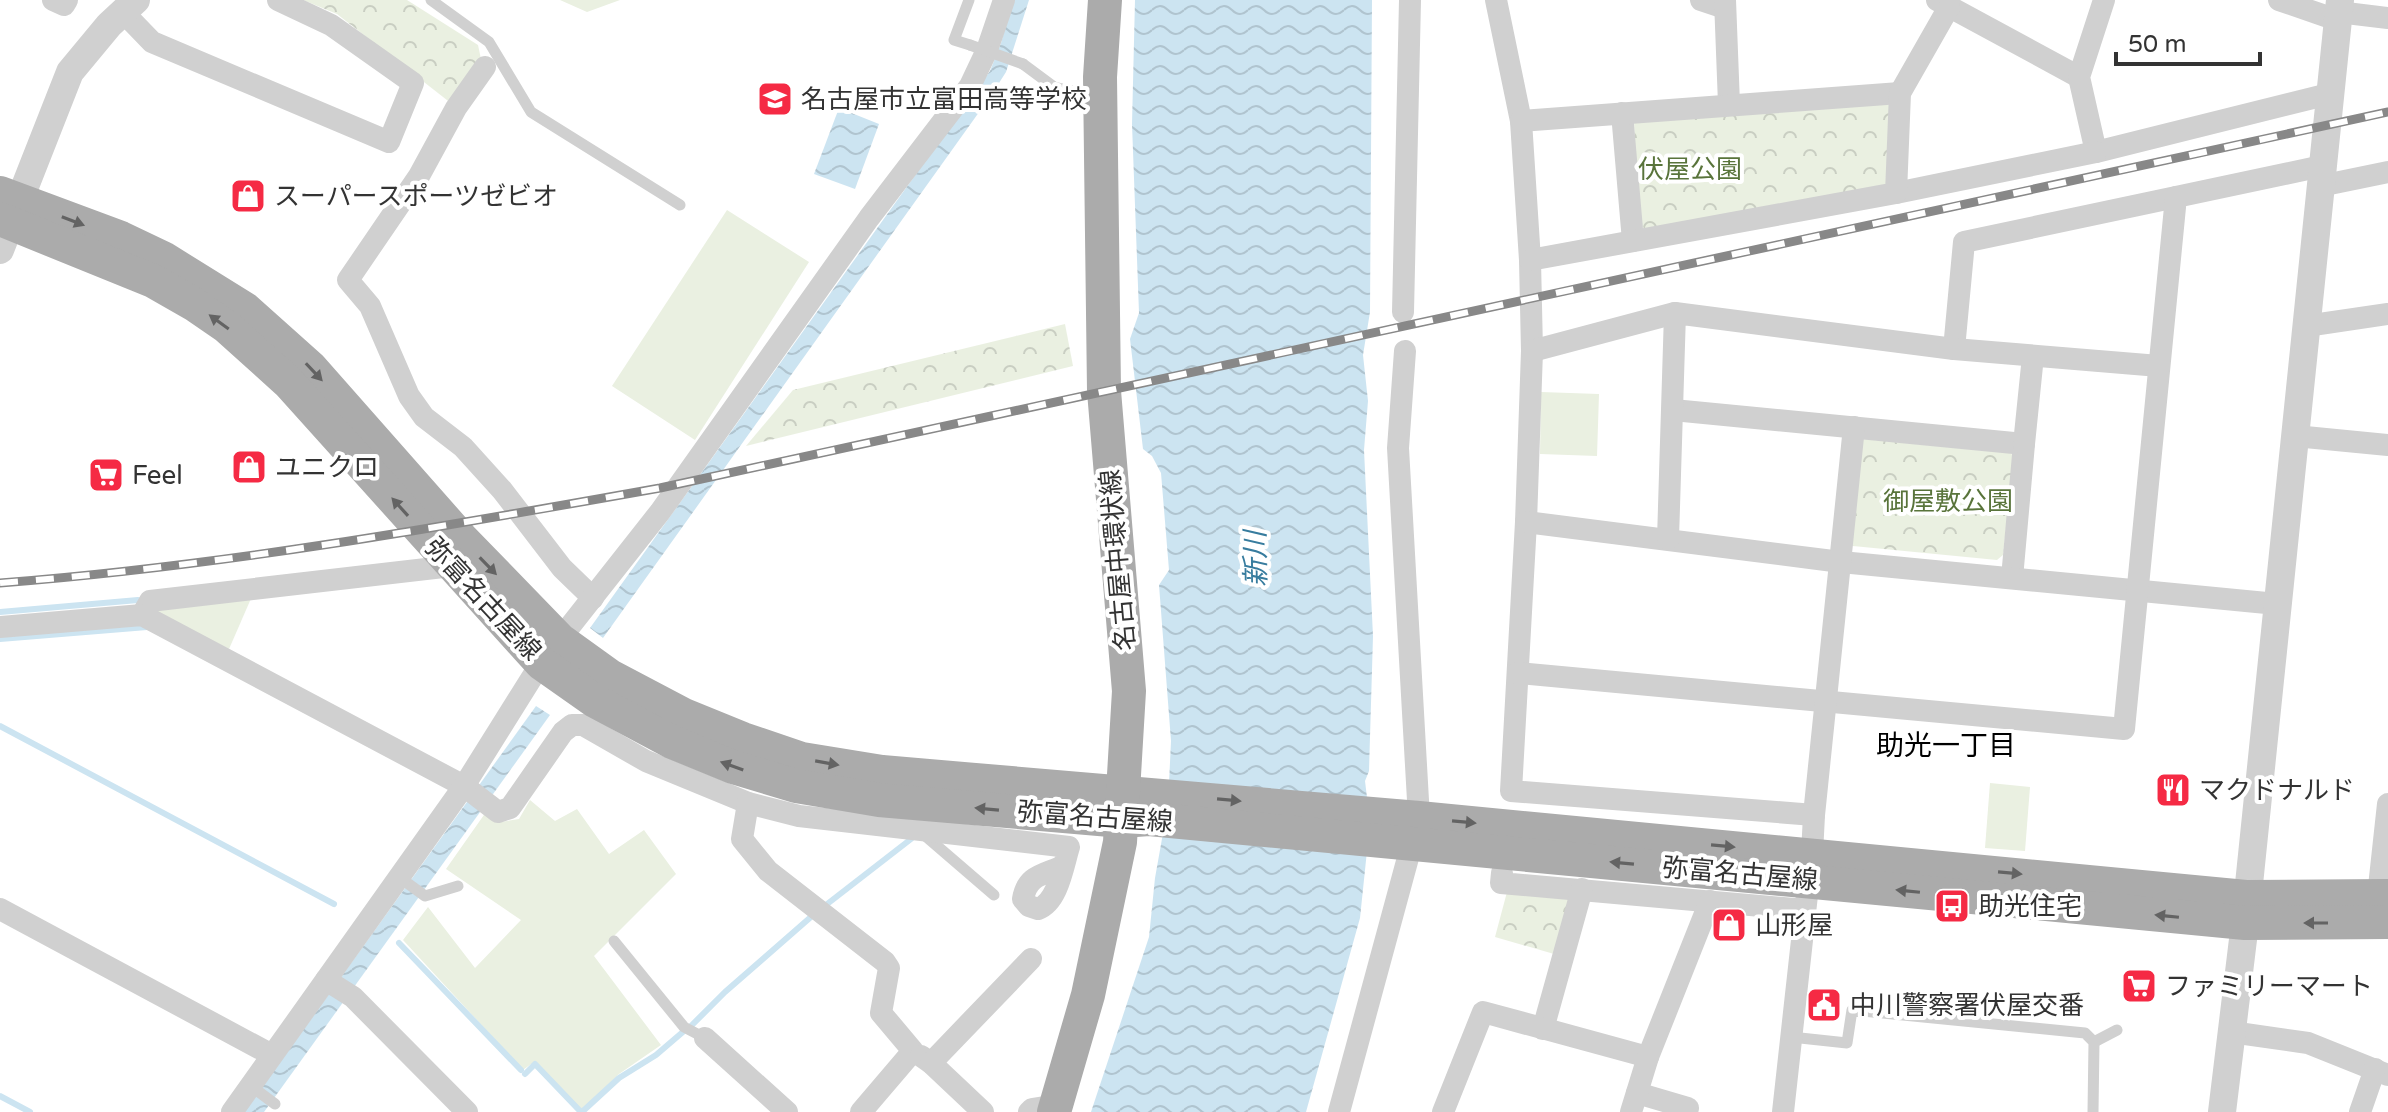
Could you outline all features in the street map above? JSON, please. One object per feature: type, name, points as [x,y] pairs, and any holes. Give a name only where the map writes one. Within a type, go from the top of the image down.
[{"type":"main road","name":"名古屋中環状線","points":[[1048,1110],[1088,995],[1120,842],[1136,806],[1104,391],[1100,98],[1105,0]]},
{"type":"main road","name":"弥富名古屋線","points":[[6,217],[153,281],[227,327],[288,382],[452,566],[551,652]]},
{"type":"main road","name":"弥富名古屋線","points":[[6,217],[121,238],[163,258],[245,309],[311,368],[461,538],[551,652],[595,701],[672,742],[733,767],[796,786],[879,800],[1136,806],[1400,829],[1809,881],[2246,910],[2385,904]]},
{"type":"street","points":[[53,0],[64,5],[67,0]]},
{"type":"street","points":[[6,217],[70,72],[129,6],[152,42],[389,142],[413,83],[331,25],[278,0]]},
{"type":"street","points":[[232,1112],[253,1088],[272,1055],[329,982],[466,788],[551,652],[660,512],[869,218],[970,86],[987,50],[1004,0]]},
{"type":"street","points":[[1403,312],[1410,0]]},
{"type":"street","points":[[1496,0],[1521,121],[1532,351],[1511,795],[1814,815]]},
{"type":"street","points":[[1701,0],[1725,4],[1729,104]]},
{"type":"street","points":[[2096,152],[2079,77],[2104,0]]},
{"type":"street","points":[[2279,0],[2388,18]]},
{"type":"street","points":[[1896,193],[1900,93],[1943,3],[2079,77]]},
{"type":"street","points":[[2222,1112],[2246,910],[2338,10]]},
{"type":"street","points":[[485,67],[456,108],[419,176],[348,280],[370,306],[409,396],[424,417],[463,447],[502,490],[562,568],[593,598]]},
{"type":"street","points":[[1521,121],[1900,93]]},
{"type":"street","points":[[1530,260],[1896,193],[2096,152],[2329,94]]},
{"type":"street","points":[[1622,113],[1633,241]]},
{"type":"street","points":[[1954,349],[1964,242],[2176,197],[2321,176],[2388,172]]},
{"type":"street","points":[[1518,673],[2124,729],[2176,197]]},
{"type":"street","points":[[1532,351],[1675,313],[1954,349],[2159,366]]},
{"type":"street","points":[[1668,539],[1675,313]]},
{"type":"street","points":[[2306,326],[2388,314]]},
{"type":"street","points":[[1339,1112],[1400,829],[1398,448],[1405,351]]},
{"type":"street","points":[[2012,578],[2033,356]]},
{"type":"street","points":[[1673,410],[2024,444]]},
{"type":"street","points":[[1783,1112],[1854,427]]},
{"type":"street","points":[[2295,436],[2388,445]]},
{"type":"street","points":[[1526,522],[1841,562],[2277,604]]},
{"type":"street","points":[[142,615],[150,601],[452,566]]},
{"type":"street","points":[[0,627],[142,615],[466,788],[498,812],[510,808],[563,732],[572,725],[583,725],[646,761],[748,803],[799,816],[1069,847],[1063,866]]},
{"type":"street","points":[[748,803],[742,839],[768,871],[885,962],[889,968],[881,1013],[922,1057],[983,1112]]},
{"type":"street","points":[[2385,904],[2388,804]]},
{"type":"street","points":[[1502,873],[1501,883],[1710,901],[1809,881]]},
{"type":"street","points":[[1543,1029],[1582,889]]},
{"type":"street","points":[[1687,1112],[1688,1108],[1634,1102],[1648,1057],[1710,901]]},
{"type":"street","points":[[0,909],[272,1055]]},
{"type":"street","points":[[861,1112],[1031,959]]},
{"type":"street","points":[[329,982],[353,997],[467,1112]]},
{"type":"street","points":[[1445,1111],[1483,1012],[1648,1057]]},
{"type":"street","points":[[2231,1032],[2308,1043],[2382,1072],[2360,1112]]},
{"type":"street","points":[[705,1038],[760,1104],[787,1112]]},
{"type":"lane","points":[[431,0],[489,42],[531,112],[680,205]]},
{"type":"lane","points":[[969,0],[954,40],[1023,64],[1054,87],[1100,98]]},
{"type":"lane","points":[[920,830],[994,895]]},
{"type":"lane","points":[[402,879],[425,896],[458,886]]},
{"type":"lane","points":[[614,941],[684,1027],[705,1038]]},
{"type":"lane","points":[[1791,1037],[1847,1043],[1852,1010],[2085,1033],[2094,1042],[2093,1112]]},
{"type":"lane","points":[[2094,1042],[2117,1030]]},
{"type":"lane","points":[[253,1088],[275,1104]]},
{"type":"green space","points":[[303,0],[407,0],[478,45],[481,59],[452,104],[337,14]]},
{"type":"green space","points":[[560,0],[620,0],[587,12]]},
{"type":"green space","name":"伏屋公園","points":[[1887,103],[1892,109],[1888,189],[1646,229],[1638,225],[1634,121]]},
{"type":"green space","points":[[727,210],[809,262],[695,440],[612,386]]},
{"type":"green space","points":[[1065,324],[1073,366],[746,446],[793,390]]},
{"type":"green space","points":[[1541,392],[1599,394],[1597,456],[1540,454]]},
{"type":"green space","name":"御屋敷公園","points":[[1863,439],[2010,453],[2014,456],[2003,555],[1997,560],[1853,546],[1848,542]]},
{"type":"green space","points":[[253,594],[229,649],[156,614],[158,605]]},
{"type":"green space","points":[[1990,783],[2030,787],[2025,851],[1985,848]]},
{"type":"green space","points":[[530,800],[555,821],[577,809],[609,854],[644,830],[676,874],[594,956],[661,1045],[619,1074],[581,1112],[531,1064],[523,1070],[403,940],[428,907],[475,968],[521,920],[446,869],[486,812],[501,822],[519,819]]},
{"type":"green space","points":[[1507,892],[1569,899],[1554,954],[1495,937]]},
{"type":"water","points":[[1013,0],[1029,0],[1006,72],[992,94],[603,638],[590,628],[990,71]]},
{"type":"water","name":"新川","points":[[1135,0],[1372,0],[1370,312],[1363,355],[1368,401],[1364,450],[1373,636],[1369,771],[1365,781],[1370,822],[1360,918],[1306,1112],[1091,1112],[1149,937],[1155,878],[1168,805],[1171,741],[1159,585],[1169,570],[1161,473],[1152,456],[1143,449],[1130,339],[1139,313],[1132,124]]},
{"type":"water","points":[[839,108],[879,124],[855,189],[814,174]]},
{"type":"water","points":[[536,706],[550,715],[264,1112],[244,1112]]},
{"type":"waterway","points":[[0,612],[138,600]]},
{"type":"waterway","points":[[0,639],[147,627]]},
{"type":"waterway","points":[[0,726],[334,904]]},
{"type":"waterway","points":[[822,908],[911,839]]},
{"type":"waterway","points":[[689,1028],[812,916]]},
{"type":"waterway","points":[[399,943],[521,1070]]},
{"type":"waterway","points":[[582,1112],[619,1078],[656,1055],[684,1031]]},
{"type":"waterway","points":[[525,1074],[535,1064],[581,1112]]},
{"type":"waterway","points":[[0,1096],[30,1112]]},
{"type":"railway","points":[[0,583],[249,556],[660,488],[2388,112]]},
{"type":"place","name":"名古屋市立富田高等学校","points":[[775,99]]},
{"type":"place","name":"スーパースポーツゼビオ","points":[[248,196]]},
{"type":"place","name":"ユニクロ","points":[[249,467]]},
{"type":"place","name":"Feel","points":[[106,475]]},
{"type":"place","name":"マクドナルド","points":[[2173,790]]},
{"type":"place","name":"助光住宅","points":[[1952,906]]},
{"type":"place","name":"山形屋","points":[[1729,925]]},
{"type":"place","name":"ファミリーマート","points":[[2139,986]]},
{"type":"place","name":"中川警察署伏屋交番","points":[[1824,1005]]},
{"type":"district","name":"助光一丁目","points":[[1946,746]]}]
